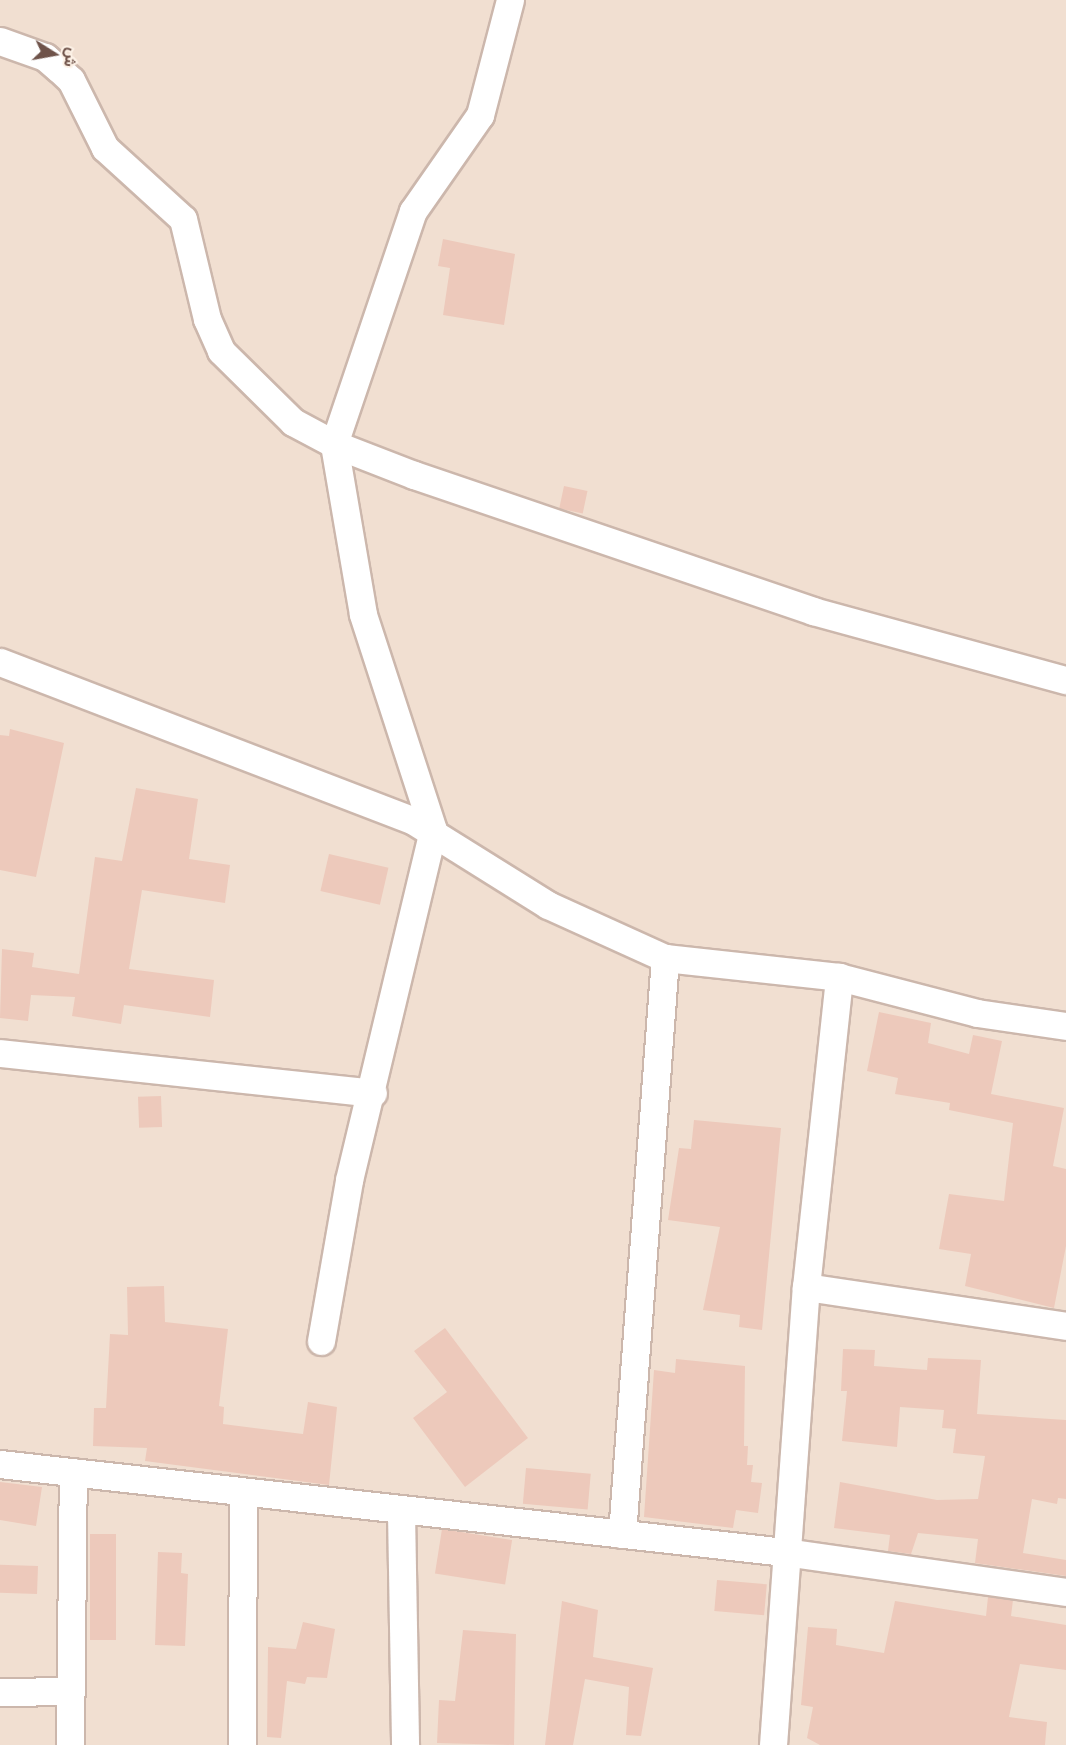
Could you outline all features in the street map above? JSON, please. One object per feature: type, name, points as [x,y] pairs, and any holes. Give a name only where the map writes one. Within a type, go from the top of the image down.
[{"type":"street","points":[[321,1341],[349,1180],[374,1093],[433,830],[363,614],[334,444],[413,211],[480,115],[510,0]]},
{"type":"street","points":[[0,41],[45,57],[70,80],[105,148],[183,219],[207,320],[221,351],[268,401],[334,444],[813,611],[1066,680]]},
{"type":"street","points":[[0,662],[433,830],[548,905],[665,958],[839,977],[976,1013],[1066,1026]]},
{"type":"street","points":[[622,1534],[665,958]]},
{"type":"street","points":[[772,1745],[806,1287],[839,977]]},
{"type":"street","points":[[0,1053],[374,1093]]},
{"type":"street","points":[[806,1287],[1066,1326]]},
{"type":"street","points":[[0,1464],[401,1512],[785,1552],[1066,1592]]},
{"type":"street","points":[[70,1745],[73,1472]]},
{"type":"street","points":[[242,1745],[243,1493]]},
{"type":"street","points":[[401,1512],[405,1745]]},
{"type":"street","points":[[0,1692],[70,1691]]},
{"type":"shaded area","points":[[0,0],[1066,0],[1066,1745],[0,1745]]},
{"type":"building","points":[[443,239],[515,254],[504,325],[443,315],[450,268],[438,266]]},
{"type":"building","points":[[564,486],[587,491],[583,513],[559,508]]},
{"type":"building","points":[[10,729],[64,743],[36,877],[0,870],[0,735],[9,736]]},
{"type":"building","points":[[136,788],[198,799],[189,859],[230,865],[225,903],[142,890],[129,969],[214,980],[210,1017],[124,1005],[121,1024],[72,1016],[75,997],[31,995],[28,1021],[0,1018],[2,949],[34,953],[32,967],[79,974],[95,857],[122,861]]},
{"type":"building","points":[[329,854],[388,868],[380,905],[320,891]]},
{"type":"building","points":[[879,1012],[931,1023],[928,1043],[969,1054],[973,1035],[1002,1041],[991,1094],[1064,1108],[1053,1166],[1066,1169],[1066,1246],[1054,1308],[965,1286],[971,1254],[939,1249],[949,1194],[1004,1201],[1013,1123],[949,1110],[950,1103],[895,1094],[898,1078],[867,1071]]},
{"type":"building","points":[[161,1096],[162,1127],[139,1128],[138,1097]]},
{"type":"building","points":[[694,1120],[781,1128],[762,1330],[739,1327],[740,1315],[703,1310],[720,1227],[668,1220],[679,1148],[691,1149]]},
{"type":"building","points":[[164,1286],[165,1322],[228,1329],[219,1406],[224,1407],[223,1424],[303,1434],[308,1402],[337,1407],[329,1485],[145,1461],[147,1448],[93,1446],[94,1408],[106,1408],[110,1334],[128,1335],[127,1287]]},
{"type":"building","points":[[445,1328],[528,1438],[465,1487],[413,1418],[447,1392],[414,1351]]},
{"type":"building","points":[[843,1349],[875,1350],[874,1366],[927,1370],[928,1358],[981,1360],[977,1414],[1066,1420],[1066,1499],[1058,1498],[1057,1504],[1032,1499],[1023,1553],[1066,1560],[1066,1576],[975,1563],[978,1539],[918,1533],[911,1554],[888,1551],[890,1535],[834,1528],[840,1482],[937,1500],[978,1499],[985,1456],[953,1453],[956,1429],[942,1428],[944,1410],[900,1407],[897,1447],[842,1441],[847,1391],[841,1391]]},
{"type":"building","points":[[676,1359],[745,1366],[744,1446],[748,1446],[747,1465],[753,1465],[751,1482],[762,1483],[758,1513],[736,1510],[733,1528],[644,1517],[654,1370],[675,1373]]},
{"type":"building","points":[[526,1468],[591,1474],[588,1510],[523,1504]]},
{"type":"building","points":[[0,1482],[42,1487],[36,1526],[0,1520]]},
{"type":"building","points":[[442,1529],[512,1540],[505,1585],[435,1573]]},
{"type":"building","points":[[90,1534],[116,1534],[116,1640],[90,1640]]},
{"type":"building","points":[[158,1552],[182,1553],[181,1573],[188,1574],[185,1646],[155,1645]]},
{"type":"building","points":[[0,1565],[38,1566],[37,1594],[0,1593]]},
{"type":"building","points":[[717,1580],[767,1584],[764,1615],[714,1611]]},
{"type":"building","points":[[988,1597],[1013,1600],[1011,1616],[1066,1625],[1066,1670],[1020,1664],[1009,1717],[1047,1722],[1045,1745],[820,1745],[807,1738],[813,1707],[801,1705],[808,1627],[837,1629],[836,1645],[884,1653],[895,1601],[986,1616]]},
{"type":"building","points":[[562,1601],[598,1610],[593,1657],[653,1668],[641,1736],[626,1735],[629,1687],[585,1679],[573,1745],[545,1745]]},
{"type":"building","points":[[303,1622],[335,1629],[327,1678],[307,1677],[305,1684],[287,1681],[281,1738],[267,1737],[268,1647],[296,1649]]},
{"type":"building","points":[[463,1630],[516,1634],[514,1745],[437,1743],[439,1700],[455,1701]]}]
